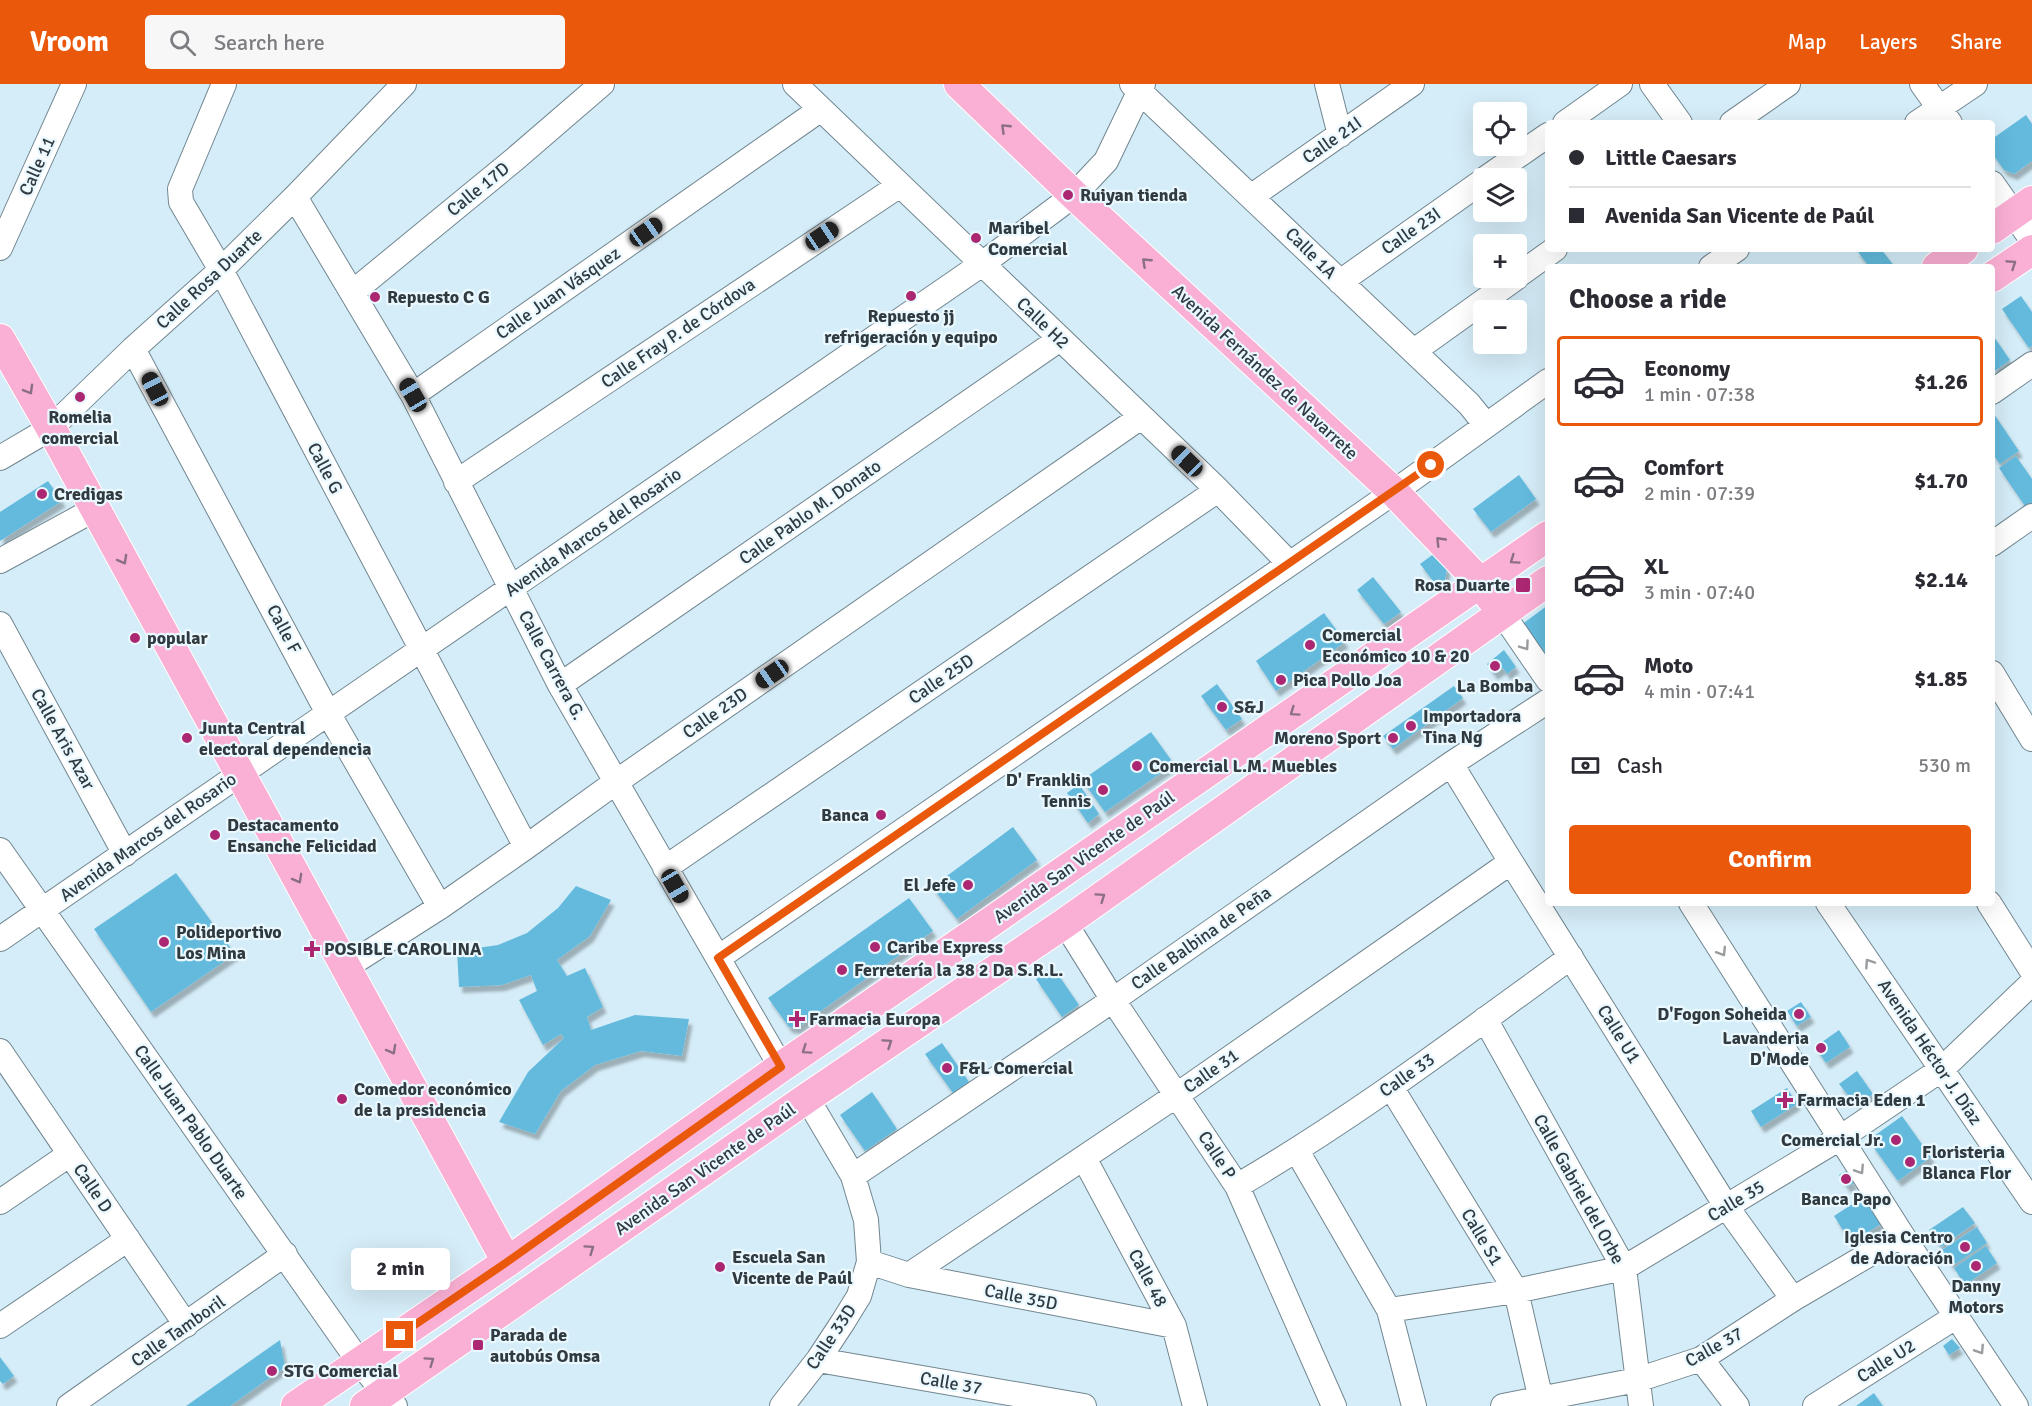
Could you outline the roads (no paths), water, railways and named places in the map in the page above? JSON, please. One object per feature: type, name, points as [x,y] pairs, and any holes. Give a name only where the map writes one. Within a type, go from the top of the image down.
[{"type":"main road","name":"Avenida Fernández de Navarrete","points":[[959,84],[1074,195],[1394,492],[1480,583],[1502,613]]},
{"type":"main road","points":[[1995,275],[2032,250]]},
{"type":"main road","points":[[1941,264],[1959,252]]},
{"type":"main road","points":[[0,339],[241,773],[507,1262]]},
{"type":"main road","name":"Avenida San Vicente de Paúl","points":[[296,1406],[507,1262],[781,1067],[1545,538]]},
{"type":"main road","name":"Avenida San Vicente de Paúl","points":[[381,1402],[807,1098],[1065,923],[1545,583]]},
{"type":"street","name":"Calle 11","points":[[0,248],[74,84]]},
{"type":"street","name":"Calle G","points":[[224,84],[180,189],[181,202],[221,270],[526,847]]},
{"type":"street","name":"Calle Rosa Duarte","points":[[0,458],[51,428],[133,349],[221,270],[404,84]]},
{"type":"street","name":"Calle 17D","points":[[353,292],[602,84]]},
{"type":"street","name":"Calle H2","points":[[795,84],[1218,490],[1289,563]]},
{"type":"street","points":[[1327,84],[1340,135]]},
{"type":"street","name":"Calle 21I","points":[[1252,196],[1412,84]]},
{"type":"street","points":[[1569,120],[1620,84]]},
{"type":"street","points":[[1652,84],[1678,120]]},
{"type":"street","points":[[1736,120],[1788,84]]},
{"type":"street","points":[[1922,84],[1945,115]]},
{"type":"street","points":[[1928,120],[1945,115],[1975,84]]},
{"type":"street","name":"Avenida Marcos del Rosario","points":[[0,939],[982,264],[1074,195],[1106,161],[1139,86]]},
{"type":"street","name":"Calle 1A","points":[[1139,86],[1469,404],[1486,424]]},
{"type":"street","name":"Calle Juan Vásquez","points":[[413,395],[821,109]]},
{"type":"street","name":"Calle 23I","points":[[1501,168],[1545,137]]},
{"type":"street","name":"Calle Fray P. de Córdova","points":[[456,482],[900,184]]},
{"type":"street","name":"Calle 23I","points":[[1340,282],[1473,188]]},
{"type":"street","points":[[1995,188],[2032,240]]},
{"type":"street","name":"Calle Carrera G.","points":[[295,197],[413,395],[561,685],[781,1067]]},
{"type":"street","points":[[1527,269],[1552,252]]},
{"type":"street","points":[[1715,264],[1733,252]]},
{"type":"street","points":[[1414,351],[1501,288]]},
{"type":"street","name":"Calle Pablo M. Donato","points":[[561,685],[1060,339]]},
{"type":"street","name":"Calle F","points":[[133,349],[328,713],[440,907]]},
{"type":"street","points":[[1995,390],[2032,364]]},
{"type":"street","points":[[718,958],[1394,492],[1545,383]]},
{"type":"street","name":"Calle 23D","points":[[346,967],[440,907],[1141,417]]},
{"type":"street","name":"Calle 25D","points":[[665,868],[1218,490]]},
{"type":"street","points":[[0,561],[95,509]]},
{"type":"street","points":[[1995,542],[2032,516]]},
{"type":"street","name":"Avenida Fernández de Navarrete","points":[[1502,613],[1545,676]]},
{"type":"street","name":"Calle Aris Azar","points":[[0,624],[125,854]]},
{"type":"street","points":[[1995,678],[2032,739]]},
{"type":"street","name":"Calle Balbina de Peña","points":[[853,1176],[1452,764],[1545,703]]},
{"type":"street","name":"Calle U1","points":[[1452,764],[1726,1206],[1793,1299]]},
{"type":"street","name":"Calle Juan Pablo Duarte","points":[[0,850],[285,1254],[360,1363],[381,1402]]},
{"type":"street","name":"Calle 31","points":[[909,1275],[1177,1095],[1511,862]]},
{"type":"street","points":[[1692,906],[2013,1405]]},
{"type":"street","name":"Avenida Héctor J. Díaz","points":[[1830,906],[2032,1202]]},
{"type":"street","points":[[1991,906],[2032,971]]},
{"type":"street","name":"Calle P","points":[[1065,923],[1237,1186],[1334,1406]]},
{"type":"street","name":"Calle 33","points":[[1237,1186],[1297,1151],[1391,1087],[1571,957]]},
{"type":"street","name":"Calle 35","points":[[1389,1310],[1516,1291],[1624,1268],[1840,1138],[1942,1069],[2032,983]]},
{"type":"street","name":"Calle Gabriel del Orbe","points":[[1485,1019],[1624,1268],[1641,1406]]},
{"type":"street","name":"Calle D","points":[[4,1064],[70,1154],[186,1325]]},
{"type":"street","name":"Calle S1","points":[[1391,1087],[1516,1291],[1541,1400]]},
{"type":"street","name":"Calle 33D","points":[[782,1406],[818,1360],[859,1296],[869,1262],[866,1220],[853,1176],[807,1098]]},
{"type":"street","points":[[1297,1151],[1389,1310],[1414,1406]]},
{"type":"street","points":[[0,1203],[70,1154]]},
{"type":"street","name":"Calle 48","points":[[1084,1158],[1174,1326],[1195,1406]]},
{"type":"street","name":"Calle 37","points":[[1503,1406],[1637,1380],[1701,1359],[1793,1299],[1902,1235]]},
{"type":"street","points":[[0,1326],[128,1239]]},
{"type":"street","name":"Calle Tamboril","points":[[69,1406],[285,1254]]},
{"type":"street","name":"Calle 35D","points":[[869,1262],[909,1275],[1174,1326]]},
{"type":"street","name":"Calle U2","points":[[1815,1406],[1957,1316]]},
{"type":"street","points":[[1701,1359],[1737,1406]]},
{"type":"street","name":"Calle 37","points":[[818,1360],[1084,1406]]},
{"type":"place","name":"Ruiyan tienda","points":[[1068,195]]},
{"type":"place","name":"Maribel Comercial","points":[[976,238]]},
{"type":"place","name":"Repuesto jj refrigeración y equipo","points":[[911,296]]},
{"type":"place","name":"Repuesto C G","points":[[375,297]]},
{"type":"place","name":"Romelia comercial","points":[[80,397]]},
{"type":"place","name":"Credigas","points":[[42,494]]},
{"type":"place","name":"Rosa Duarte","points":[[1523,585]]},
{"type":"place","name":"popular","points":[[135,638]]},
{"type":"place","name":"Comercial Económico 10 & 20","points":[[1310,645]]},
{"type":"place","name":"La Bomba","points":[[1495,666]]},
{"type":"place","name":"Pica Pollo Joa","points":[[1281,680]]},
{"type":"place","name":"S&J","points":[[1222,707]]},
{"type":"place","name":"Importadora Tina Ng","points":[[1411,726]]},
{"type":"place","name":"Junta Central electoral dependencia","points":[[187,738]]},
{"type":"place","name":"Moreno Sport","points":[[1393,738]]},
{"type":"place","name":"Comercial L.M. Muebles","points":[[1137,766]]},
{"type":"place","name":"D' Franklin Tennis","points":[[1103,790]]},
{"type":"place","name":"Banca","points":[[881,815]]},
{"type":"place","name":"Destacamento Ensanche Felicidad","points":[[215,835]]},
{"type":"place","name":"El Jefe","points":[[968,885]]},
{"type":"place","name":"Polideportivo Los Mina","points":[[164,942]]},
{"type":"place","name":"Caribe Express","points":[[875,947]]},
{"type":"place","name":"POSIBLE CAROLINA","points":[[312,949]]},
{"type":"place","name":"Ferretería la 38 2 Da S.R.L.","points":[[842,970]]},
{"type":"place","name":"D'Fogon Soheida","points":[[1799,1014]]},
{"type":"place","name":"Farmacia Europa","points":[[797,1019]]},
{"type":"place","name":"Lavanderia D'Mode","points":[[1821,1048]]},
{"type":"place","name":"F&L Comercial","points":[[947,1068]]},
{"type":"place","name":"Comedor económico de la presidencia","points":[[342,1099]]},
{"type":"place","name":"Farmacia Eden 1","points":[[1785,1100]]},
{"type":"place","name":"Comercial Jr.","points":[[1896,1140]]},
{"type":"place","name":"Floristeria Blanca Flor","points":[[1910,1162]]},
{"type":"place","name":"Banca Papo","points":[[1846,1179]]},
{"type":"place","name":"Iglesia Centro de Adoración","points":[[1965,1247]]},
{"type":"place","name":"Danny Motors","points":[[1976,1266]]},
{"type":"place","name":"Escuela San Vicente de Paúl","points":[[720,1267]]},
{"type":"place","name":"Parada de autobús Omsa","points":[[478,1345]]},
{"type":"place","name":"STG Comercial","points":[[272,1371]]}]
